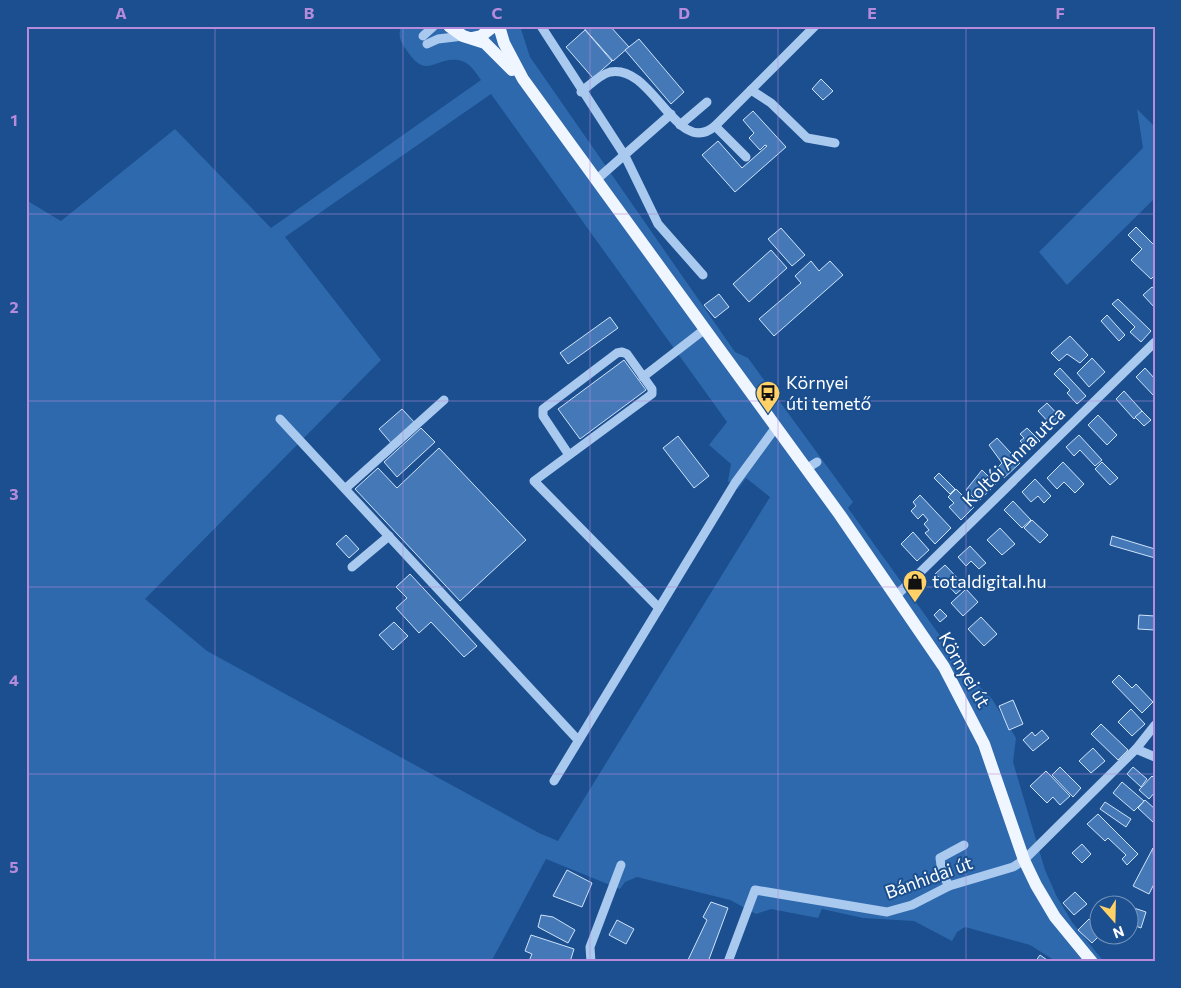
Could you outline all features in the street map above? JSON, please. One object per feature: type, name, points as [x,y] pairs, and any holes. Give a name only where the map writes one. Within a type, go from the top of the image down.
[{"type":"main road","points":[[449,26],[467,37],[490,46],[514,74],[523,79]]},
{"type":"main road","points":[[467,37],[481,36],[494,26]]},
{"type":"main road","points":[[499,26],[504,43],[523,79]]},
{"type":"main road","name":"Környei út","points":[[523,79],[776,427],[811,466],[840,516],[944,667],[969,711],[998,781],[1024,860],[1049,908],[1076,945],[1092,962]]},
{"type":"street","points":[[434,26],[425,40],[467,37]]},
{"type":"street","points":[[541,26],[581,92],[624,156],[658,224],[703,274]]},
{"type":"street","points":[[581,92],[610,72],[626,73],[648,89],[680,125],[689,132],[698,135],[709,132],[815,26]]},
{"type":"street","points":[[751,90],[771,103],[807,138],[835,143]]},
{"type":"street","points":[[680,125],[707,102]]},
{"type":"street","points":[[596,180],[672,114]]},
{"type":"street","points":[[715,126],[746,158]]},
{"type":"street","points":[[643,377],[705,329]]},
{"type":"street","name":"Koltói Anna utca","points":[[896,595],[1155,342]]},
{"type":"street","points":[[569,455],[543,416],[543,409],[622,352],[627,354],[652,390],[652,394],[534,481],[659,608]]},
{"type":"street","points":[[346,488],[444,400]]},
{"type":"street","points":[[280,418],[578,740]]},
{"type":"street","points":[[554,780],[735,483],[776,427]]},
{"type":"street","points":[[352,567],[389,536]]},
{"type":"street","points":[[1024,860],[1136,749],[1155,725]]},
{"type":"street","points":[[1145,737],[1155,733]]},
{"type":"street","points":[[1136,749],[1155,757]]},
{"type":"street","points":[[950,886],[942,873],[940,858],[964,845]]},
{"type":"street","name":"Bánhidai út","points":[[728,962],[755,890],[887,912],[912,905],[950,886],[1013,867],[1024,860]]},
{"type":"street","points":[[591,962],[590,947],[622,865]]},
{"type":"shaded area","points":[[401,26],[520,26],[530,57],[735,352],[748,358],[853,502],[848,508],[969,676],[992,699],[1016,738],[1013,762],[1045,870],[1057,897],[1072,922],[1088,942],[1088,946],[1091,946],[1104,962],[1057,962],[1030,945],[965,927],[957,932],[952,941],[914,921],[863,918],[822,909],[818,918],[771,909],[756,914],[730,900],[637,877],[625,882],[620,889],[546,859],[491,962],[26,962],[26,200],[61,221],[175,129],[271,228],[481,80],[469,65],[462,61],[449,60],[430,66],[419,64],[402,43],[400,35]],"holes":[[[491,94],[727,422],[709,445],[731,464],[728,481],[738,489],[746,478],[770,497],[558,841],[539,833],[207,651],[145,599],[381,360],[285,237]]]},
{"type":"shaded area","points":[[1137,109],[1155,127],[1155,198],[1067,285],[1039,252],[1143,148]]},
{"type":"building","points":[[582,26],[610,26],[629,47],[613,61]]},
{"type":"building","points":[[585,30],[612,61],[593,78],[566,47]]},
{"type":"building","points":[[639,39],[684,92],[671,104],[625,50]]},
{"type":"building","points":[[821,79],[833,91],[823,100],[812,89]]},
{"type":"building","points":[[753,111],[786,147],[735,192],[702,155],[718,141],[742,168],[767,146],[765,145],[760,150],[749,138],[754,133],[743,120]]},
{"type":"building","points":[[1136,227],[1155,246],[1155,275],[1151,279],[1131,260],[1142,249],[1128,235]]},
{"type":"building","points":[[781,228],[805,255],[792,266],[768,239]]},
{"type":"building","points":[[771,250],[787,268],[749,302],[733,284]]},
{"type":"building","points":[[811,261],[819,271],[830,261],[843,275],[774,336],[759,319],[801,283],[795,276]]},
{"type":"building","points":[[1152,287],[1155,289],[1155,308],[1143,295]]},
{"type":"building","points":[[719,294],[729,307],[715,318],[704,305]]},
{"type":"building","points":[[1118,299],[1151,331],[1141,342],[1130,332],[1135,327],[1112,304]]},
{"type":"building","points":[[1107,315],[1125,335],[1119,341],[1101,321]]},
{"type":"building","points":[[610,317],[618,328],[568,364],[560,353]]},
{"type":"building","points":[[1070,336],[1088,355],[1080,363],[1067,354],[1059,361],[1051,353]]},
{"type":"building","points":[[1092,358],[1105,372],[1089,387],[1077,373]]},
{"type":"building","points":[[624,360],[646,390],[580,439],[558,409]]},
{"type":"building","points":[[1060,368],[1086,396],[1077,404],[1067,393],[1070,390],[1054,374]]},
{"type":"building","points":[[1145,368],[1155,379],[1155,397],[1136,377]]},
{"type":"building","points":[[1124,391],[1142,411],[1134,419],[1116,399]]},
{"type":"building","points":[[1047,403],[1062,419],[1053,427],[1038,411]]},
{"type":"building","points":[[402,409],[415,423],[391,443],[379,429]]},
{"type":"building","points":[[1142,411],[1151,420],[1144,426],[1135,417]]},
{"type":"building","points":[[1098,415],[1117,435],[1107,445],[1088,425]]},
{"type":"building","points":[[421,428],[435,442],[397,477],[384,462]]},
{"type":"building","points":[[1027,428],[1040,441],[1030,451],[1020,441],[1024,438],[1020,434]]},
{"type":"building","points":[[1079,435],[1102,460],[1095,466],[1080,450],[1074,456],[1066,447]]},
{"type":"building","points":[[678,436],[709,476],[694,488],[663,448]]},
{"type":"building","points":[[997,438],[1020,463],[1004,478],[996,469],[1002,463],[989,445]]},
{"type":"building","points":[[439,448],[526,540],[460,601],[355,489],[378,468],[397,488]]},
{"type":"building","points":[[1063,462],[1084,484],[1075,493],[1064,482],[1057,489],[1047,478]]},
{"type":"building","points":[[1102,462],[1118,478],[1110,485],[1095,469]]},
{"type":"building","points":[[982,470],[996,484],[978,502],[966,490]]},
{"type":"building","points":[[939,473],[955,489],[950,494],[934,478]]},
{"type":"building","points":[[1035,479],[1051,496],[1044,503],[1038,496],[1031,502],[1022,492]]},
{"type":"building","points":[[956,489],[974,507],[961,520],[949,507],[954,503],[948,497]]},
{"type":"building","points":[[920,495],[951,528],[935,544],[925,533],[929,530],[924,524],[928,520],[923,514],[918,519],[911,511],[916,506],[913,502]]},
{"type":"building","points":[[1013,501],[1031,520],[1022,528],[1004,510]]},
{"type":"building","points":[[1032,520],[1048,535],[1040,543],[1024,528]]},
{"type":"building","points":[[1000,528],[1015,544],[1002,555],[987,540]]},
{"type":"building","points":[[913,532],[929,550],[917,561],[901,544]]},
{"type":"building","points":[[346,535],[359,549],[349,558],[336,544]]},
{"type":"building","points":[[1112,536],[1155,549],[1155,558],[1110,545]]},
{"type":"building","points":[[970,546],[986,563],[979,569],[971,561],[966,566],[958,557]]},
{"type":"building","points":[[945,565],[965,586],[956,594],[946,583],[943,586],[936,580],[939,577],[935,574]]},
{"type":"building","points":[[410,574],[477,646],[464,657],[431,622],[419,633],[396,608],[407,598],[396,587]]},
{"type":"building","points":[[966,589],[978,602],[963,616],[951,603]]},
{"type":"building","points":[[940,609],[947,616],[940,622],[934,615]]},
{"type":"building","points":[[1139,615],[1155,616],[1155,630],[1138,629]]},
{"type":"building","points":[[981,617],[997,634],[984,646],[968,629]]},
{"type":"building","points":[[394,622],[408,636],[393,650],[379,635]]},
{"type":"building","points":[[1119,675],[1132,688],[1136,684],[1153,702],[1142,713],[1112,682]]},
{"type":"building","points":[[1013,700],[1023,724],[1009,730],[999,706]]},
{"type":"building","points":[[1131,709],[1145,724],[1132,736],[1118,722]]},
{"type":"building","points":[[1101,724],[1128,750],[1118,760],[1091,734]]},
{"type":"building","points":[[1042,730],[1049,738],[1033,751],[1023,740],[1032,732],[1035,736]]},
{"type":"building","points":[[1093,748],[1105,761],[1091,773],[1079,761]]},
{"type":"building","points":[[1060,767],[1081,788],[1073,797],[1052,775]]},
{"type":"building","points":[[1133,767],[1147,779],[1141,787],[1127,774]]},
{"type":"building","points":[[1046,771],[1070,796],[1060,805],[1053,797],[1047,803],[1030,786]]},
{"type":"building","points":[[1152,776],[1155,779],[1155,792],[1149,799],[1139,790]]},
{"type":"building","points":[[1122,782],[1144,801],[1134,811],[1113,793]]},
{"type":"building","points":[[1145,800],[1155,809],[1154,823],[1138,808]]},
{"type":"building","points":[[1105,802],[1131,819],[1126,827],[1100,809]]},
{"type":"building","points":[[1098,814],[1138,854],[1127,865],[1122,859],[1126,855],[1108,838],[1105,841],[1087,824]]},
{"type":"building","points":[[1082,844],[1091,854],[1082,863],[1072,853]]},
{"type":"building","points":[[1153,848],[1155,882],[1149,894],[1133,886]]},
{"type":"building","points":[[567,870],[592,883],[582,907],[553,896]]},
{"type":"building","points":[[1075,892],[1087,904],[1074,915],[1063,903]]},
{"type":"building","points":[[711,902],[728,908],[708,962],[687,962],[707,920],[703,917]]},
{"type":"building","points":[[1138,909],[1146,912],[1141,928],[1138,927]]},
{"type":"building","points":[[541,915],[553,917],[575,930],[568,943],[538,927]]},
{"type":"building","points":[[617,920],[634,929],[626,944],[609,935]]},
{"type":"building","points":[[1088,920],[1088,939],[1078,930]]},
{"type":"building","points":[[531,935],[574,949],[570,962],[529,961],[532,954],[525,951]]},
{"type":"building","points":[[1040,955],[1050,962],[1035,962]]},
{"type":"place","name":"Környei úti temető","points":[[768,414]]},
{"type":"place","name":"totaldigital.hu","points":[[915,603]]}]
